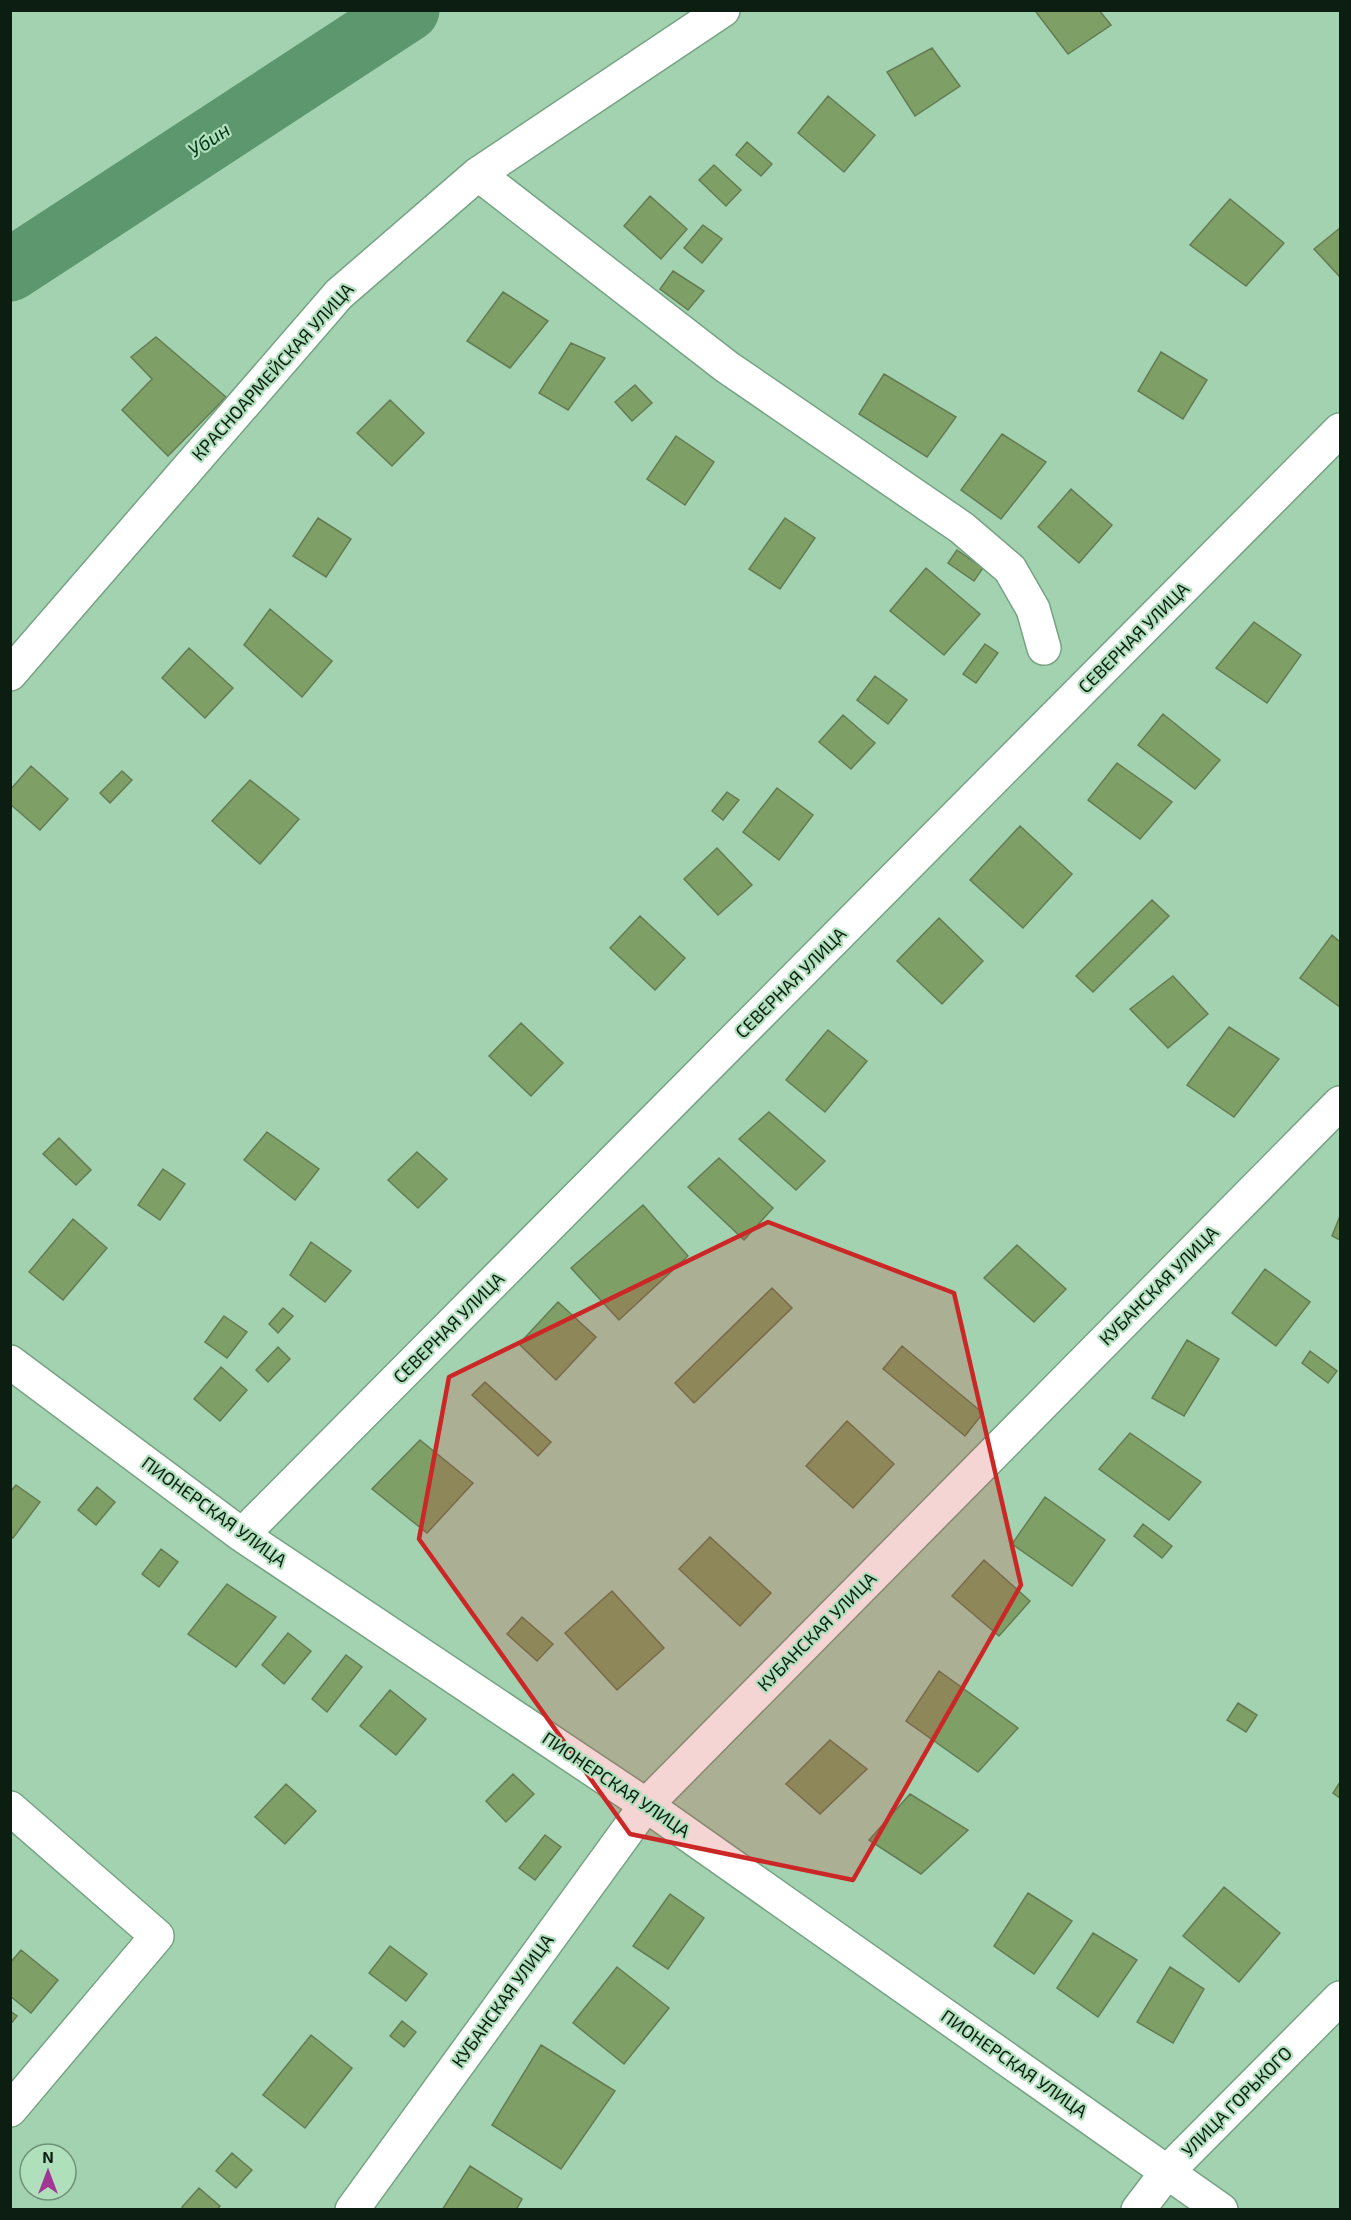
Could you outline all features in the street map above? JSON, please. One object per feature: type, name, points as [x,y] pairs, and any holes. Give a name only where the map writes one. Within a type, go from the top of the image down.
[{"type":"street","name":"КРАСНОАРМЕЙСКАЯ УЛИЦА","points":[[10,674],[339,294],[478,174],[723,10]]},
{"type":"street","points":[[478,174],[727,367],[962,528],[1010,569],[1033,609],[1044,648]]},
{"type":"street","name":"СЕВЕРНАЯ УЛИЦА","points":[[242,1535],[1341,430]]},
{"type":"street","name":"КУБАНСКАЯ УЛИЦА","points":[[352,2210],[646,1805],[1341,1103]]},
{"type":"street","name":"ПИОНЕРСКАЯ УЛИЦА","points":[[10,1362],[242,1535],[646,1805],[1221,2210]]},
{"type":"street","points":[[10,1808],[157,1936],[10,2110]]},
{"type":"street","name":"УЛИЦА ГОРЬКОГО","points":[[1138,2210],[1167,2172],[1341,1998]]},
{"type":"highlighted area","points":[[768,1222],[954,1293],[1021,1585],[853,1880],[630,1834],[419,1539],[449,1377]]},
{"type":"building","points":[[1039,10],[1099,10],[1111,25],[1068,54],[1036,12]]},
{"type":"building","points":[[932,48],[960,86],[915,116],[887,72]]},
{"type":"building","points":[[828,96],[875,135],[844,172],[798,133]]},
{"type":"building","points":[[747,142],[772,164],[761,176],[736,155]]},
{"type":"building","points":[[714,165],[741,190],[726,206],[699,180]]},
{"type":"building","points":[[650,196],[687,229],[661,259],[624,226]]},
{"type":"building","points":[[1230,199],[1284,243],[1246,286],[1190,245]]},
{"type":"building","points":[[703,225],[722,239],[702,263],[684,248]]},
{"type":"building","points":[[1340,228],[1340,277],[1314,249]]},
{"type":"building","points":[[673,271],[704,291],[688,310],[660,289]]},
{"type":"building","points":[[503,292],[548,321],[510,368],[467,341]]},
{"type":"building","points":[[156,337],[226,397],[168,456],[122,410],[152,379],[131,357]]},
{"type":"building","points":[[571,343],[605,358],[568,410],[539,393]]},
{"type":"building","points":[[1161,352],[1207,380],[1183,419],[1138,391]]},
{"type":"building","points":[[884,374],[956,417],[927,457],[859,414]]},
{"type":"building","points":[[635,385],[652,403],[632,421],[615,402]]},
{"type":"building","points":[[390,400],[424,433],[392,466],[357,433]]},
{"type":"building","points":[[1002,434],[1046,462],[1001,519],[961,490]]},
{"type":"building","points":[[676,436],[714,462],[685,505],[647,479]]},
{"type":"building","points":[[1071,489],[1112,525],[1079,563],[1038,527]]},
{"type":"building","points":[[318,518],[351,539],[326,577],[293,556]]},
{"type":"building","points":[[785,518],[815,538],[780,589],[749,569]]},
{"type":"building","points":[[957,550],[983,568],[974,581],[948,563]]},
{"type":"building","points":[[926,568],[980,614],[944,655],[890,611]]},
{"type":"building","points":[[270,609],[332,661],[302,697],[244,645]]},
{"type":"building","points":[[1254,622],[1301,655],[1267,703],[1216,668]]},
{"type":"building","points":[[985,644],[998,653],[976,683],[963,674]]},
{"type":"building","points":[[189,648],[233,688],[205,718],[162,678]]},
{"type":"building","points":[[875,676],[907,700],[888,724],[857,700]]},
{"type":"building","points":[[1163,714],[1220,760],[1195,789],[1138,745]]},
{"type":"building","points":[[843,715],[875,743],[851,769],[819,742]]},
{"type":"building","points":[[1117,763],[1172,802],[1140,839],[1088,800]]},
{"type":"building","points":[[31,766],[68,799],[40,830],[10,804],[10,790]]},
{"type":"building","points":[[122,771],[132,780],[110,803],[100,793]]},
{"type":"building","points":[[250,780],[299,819],[260,864],[212,821]]},
{"type":"building","points":[[777,788],[813,815],[779,860],[743,832]]},
{"type":"building","points":[[727,792],[739,800],[723,820],[712,811]]},
{"type":"building","points":[[1020,826],[1072,874],[1023,928],[970,880]]},
{"type":"building","points":[[717,848],[752,885],[718,915],[684,879]]},
{"type":"building","points":[[1152,900],[1169,916],[1093,992],[1076,976]]},
{"type":"building","points":[[640,916],[685,958],[655,990],[610,948]]},
{"type":"building","points":[[939,918],[983,961],[942,1004],[897,961]]},
{"type":"building","points":[[1332,935],[1340,942],[1340,1007],[1300,978]]},
{"type":"building","points":[[1173,976],[1208,1014],[1168,1048],[1130,1009]]},
{"type":"building","points":[[521,1023],[563,1063],[531,1096],[489,1056]]},
{"type":"building","points":[[1229,1027],[1279,1059],[1234,1117],[1187,1085]]},
{"type":"building","points":[[828,1030],[867,1061],[825,1112],[786,1080]]},
{"type":"building","points":[[769,1112],[825,1161],[796,1190],[739,1139]]},
{"type":"building","points":[[267,1132],[319,1169],[295,1200],[244,1160]]},
{"type":"building","points":[[59,1138],[91,1170],[76,1185],[43,1154]]},
{"type":"building","points":[[417,1152],[447,1179],[418,1208],[388,1180]]},
{"type":"building","points":[[719,1158],[773,1208],[744,1240],[688,1187]]},
{"type":"building","points":[[163,1169],[185,1184],[160,1220],[138,1205]]},
{"type":"building","points":[[643,1205],[688,1256],[619,1320],[571,1268]]},
{"type":"building","points":[[1340,1216],[1340,1240],[1332,1236]]},
{"type":"building","points":[[73,1219],[107,1248],[63,1300],[29,1272]]},
{"type":"building","points":[[311,1242],[351,1271],[325,1302],[290,1275]]},
{"type":"building","points":[[1017,1245],[1066,1289],[1034,1322],[984,1278]]},
{"type":"building","points":[[1265,1269],[1310,1302],[1276,1346],[1232,1313]]},
{"type":"building","points":[[772,1288],[792,1308],[694,1403],[675,1383]]},
{"type":"building","points":[[558,1302],[596,1337],[556,1380],[519,1344]]},
{"type":"building","points":[[283,1308],[293,1316],[278,1333],[269,1324]]},
{"type":"building","points":[[224,1316],[247,1332],[227,1358],[205,1342]]},
{"type":"building","points":[[1187,1340],[1219,1359],[1184,1416],[1152,1398]]},
{"type":"building","points":[[902,1346],[983,1413],[965,1436],[883,1369]]},
{"type":"building","points":[[278,1347],[290,1359],[268,1382],[256,1370]]},
{"type":"building","points":[[1310,1351],[1337,1371],[1328,1383],[1302,1363]]},
{"type":"building","points":[[221,1367],[247,1390],[220,1421],[194,1399]]},
{"type":"building","points":[[485,1382],[551,1442],[538,1456],[472,1395]]},
{"type":"building","points":[[847,1421],[894,1464],[853,1508],[806,1466]]},
{"type":"building","points":[[1130,1433],[1201,1482],[1169,1520],[1099,1469]]},
{"type":"building","points":[[420,1440],[473,1483],[427,1533],[372,1489]]},
{"type":"building","points":[[16,1485],[40,1502],[13,1538],[10,1536],[10,1492]]},
{"type":"building","points":[[97,1487],[115,1502],[96,1525],[78,1510]]},
{"type":"building","points":[[1045,1497],[1105,1540],[1072,1586],[1012,1544]]},
{"type":"building","points":[[1143,1524],[1172,1546],[1162,1558],[1134,1536]]},
{"type":"building","points":[[710,1537],[771,1593],[740,1626],[679,1569]]},
{"type":"building","points":[[161,1549],[178,1562],[159,1587],[142,1574]]},
{"type":"building","points":[[984,1560],[1030,1601],[999,1636],[952,1596]]},
{"type":"building","points":[[227,1584],[276,1617],[236,1667],[188,1634]]},
{"type":"building","points":[[612,1591],[664,1648],[617,1690],[565,1633]]},
{"type":"building","points":[[522,1617],[553,1644],[537,1661],[507,1634]]},
{"type":"building","points":[[288,1633],[311,1651],[284,1684],[262,1665]]},
{"type":"building","points":[[346,1655],[362,1667],[327,1712],[312,1699]]},
{"type":"building","points":[[939,1671],[1018,1728],[978,1772],[906,1721]]},
{"type":"building","points":[[390,1690],[426,1719],[396,1755],[360,1726]]},
{"type":"building","points":[[1238,1703],[1257,1715],[1246,1732],[1227,1720]]},
{"type":"building","points":[[830,1740],[867,1769],[820,1814],[786,1784]]},
{"type":"building","points":[[513,1774],[534,1794],[506,1822],[486,1801]]},
{"type":"building","points":[[1340,1782],[1340,1798],[1333,1793]]},
{"type":"building","points":[[286,1784],[316,1811],[285,1844],[255,1817]]},
{"type":"building","points":[[910,1794],[968,1830],[921,1874],[869,1840]]},
{"type":"building","points":[[545,1835],[561,1847],[535,1880],[519,1868]]},
{"type":"building","points":[[1224,1887],[1280,1933],[1239,1982],[1183,1936]]},
{"type":"building","points":[[1028,1893],[1072,1921],[1034,1974],[994,1946]]},
{"type":"building","points":[[670,1894],[704,1918],[668,1969],[633,1946]]},
{"type":"building","points":[[1093,1933],[1137,1960],[1098,2017],[1057,1988]]},
{"type":"building","points":[[390,1946],[427,1974],[406,2001],[369,1973]]},
{"type":"building","points":[[21,1950],[58,1980],[31,2013],[10,1996],[10,1963]]},
{"type":"building","points":[[617,1967],[669,2008],[624,2064],[573,2023]]},
{"type":"building","points":[[1170,1967],[1204,1989],[1173,2043],[1137,2022]]},
{"type":"building","points":[[10,2011],[17,2016],[10,2025]]},
{"type":"building","points":[[402,2021],[416,2032],[404,2047],[390,2036]]},
{"type":"building","points":[[311,2035],[352,2068],[305,2128],[263,2095]]},
{"type":"building","points":[[541,2045],[615,2091],[561,2169],[492,2125]]},
{"type":"building","points":[[232,2153],[252,2170],[236,2188],[216,2171]]},
{"type":"building","points":[[470,2166],[522,2199],[516,2210],[442,2210]]},
{"type":"building","points":[[199,2188],[220,2206],[217,2210],[184,2210],[182,2207]]},
{"type":"waterway","name":"Убин","points":[[10,270],[408,10]]}]
